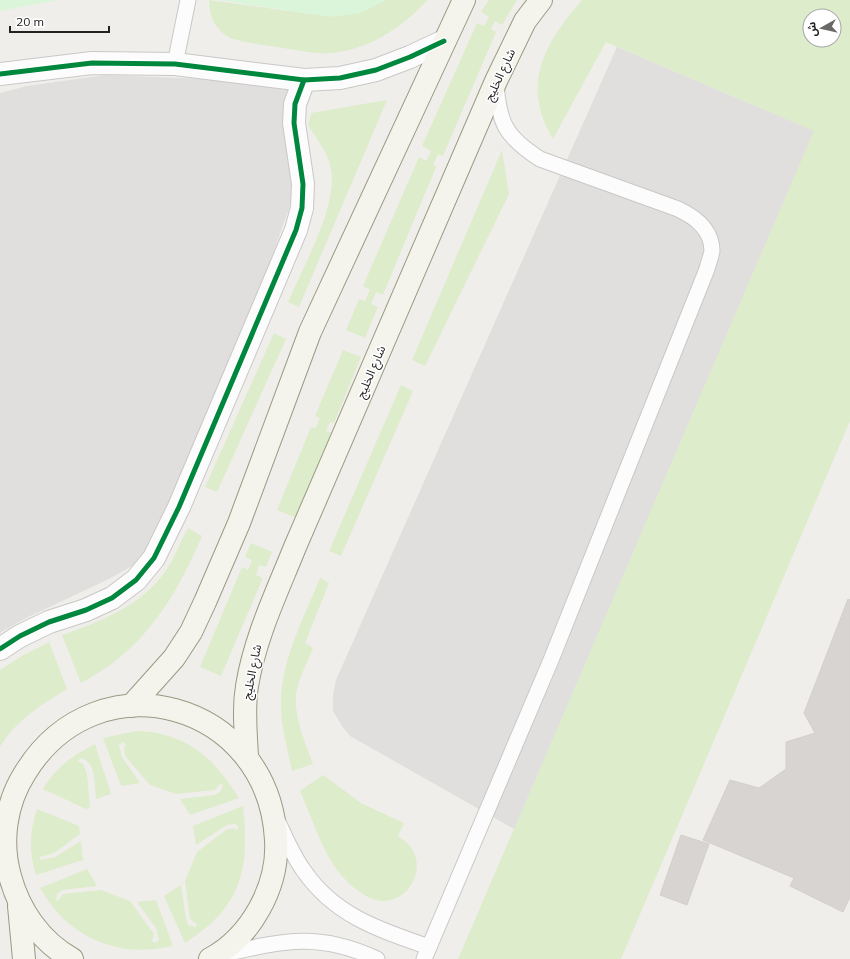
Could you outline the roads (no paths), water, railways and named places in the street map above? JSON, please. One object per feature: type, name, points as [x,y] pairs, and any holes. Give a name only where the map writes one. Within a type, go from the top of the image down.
[{"type":"main road","points":[[131,706],[174,658],[191,632],[239,523],[310,332],[464,0]]},
{"type":"main road","name":"شارع الخليج","points":[[247,757],[245,719],[247,688],[254,653],[264,625],[295,547],[496,81],[525,21],[541,0]]},
{"type":"main road","points":[[24,959],[19,902],[7,866],[2,836],[8,810],[17,785],[36,755],[61,731],[87,716],[111,709],[131,706],[164,707],[195,716],[224,733],[247,757],[258,772],[267,790],[275,817],[277,849],[272,880],[260,910],[241,935],[214,957]]},
{"type":"main road","points":[[19,902],[36,929],[60,952],[72,959]]},
{"type":"street","points":[[0,74],[92,63],[175,64],[304,80],[340,78],[376,70],[410,57],[444,41]]},
{"type":"street","points":[[0,649],[20,636],[49,622],[86,610],[112,598],[136,580],[154,558],[179,507],[296,230],[302,208],[303,184],[294,123],[295,104],[304,80]]},
{"type":"lane","points":[[175,64],[188,0]]},
{"type":"lane","points":[[275,817],[304,872],[325,895],[350,916],[426,953],[551,660],[707,269],[712,251],[707,232],[694,217],[540,159],[521,147],[506,130],[498,109],[496,81]]},
{"type":"lane","points":[[214,957],[279,942],[305,940],[333,943],[362,952],[377,959]]}]
